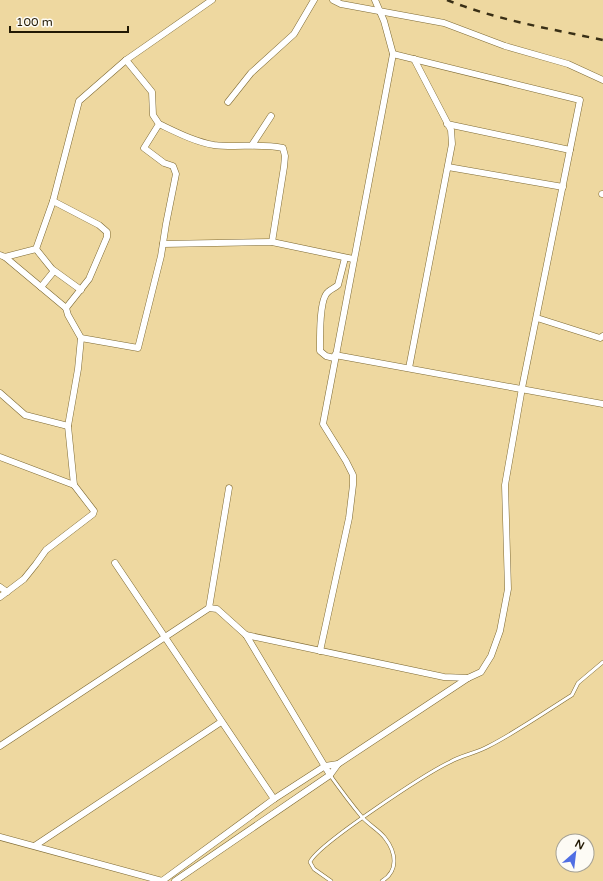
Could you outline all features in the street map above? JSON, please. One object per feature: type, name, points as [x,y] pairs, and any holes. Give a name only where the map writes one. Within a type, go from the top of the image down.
[{"type":"street","points":[[36,249],[53,201],[79,101],[126,60],[212,0]]},
{"type":"street","points":[[228,102],[251,73],[294,34],[314,0]]},
{"type":"street","points":[[333,0],[341,4],[444,23],[504,46],[568,64],[603,80]]},
{"type":"street","points":[[320,652],[349,518],[353,485],[352,475],[346,461],[323,424],[393,54],[375,0]]},
{"type":"street","points":[[175,881],[330,775],[338,764],[468,678],[481,672],[490,656],[500,631],[508,589],[508,547],[505,485],[522,388],[580,100],[393,54]]},
{"type":"street","points":[[409,368],[452,144],[451,130],[414,59]]},
{"type":"street","points":[[126,60],[152,92],[153,115],[159,124],[208,144],[272,145],[283,148],[285,156],[272,242]]},
{"type":"street","points":[[252,145],[271,116]]},
{"type":"street","points":[[80,338],[138,348],[163,244],[176,170],[173,166],[164,163],[144,148],[159,124]]},
{"type":"street","points":[[447,124],[570,150]]},
{"type":"street","points":[[448,167],[563,187]]},
{"type":"street","points":[[53,201],[103,228],[107,232],[107,237],[89,279],[66,308]]},
{"type":"street","points":[[163,244],[272,242],[353,260]]},
{"type":"street","points":[[2,256],[36,249]]},
{"type":"street","points":[[36,249],[54,271],[81,290]]},
{"type":"street","points":[[2,256],[66,308],[80,338],[78,369],[68,426],[74,485]]},
{"type":"street","points":[[345,258],[338,285],[324,297],[320,333],[320,351],[326,356],[335,356],[409,368],[603,404]]},
{"type":"street","points":[[42,288],[54,271]]},
{"type":"street","points":[[536,318],[600,338],[603,336]]},
{"type":"street","points":[[0,393],[25,415],[68,426]]},
{"type":"street","points":[[0,457],[74,485],[94,511],[93,514],[46,550],[24,578],[0,597]]},
{"type":"street","points":[[209,608],[229,488]]},
{"type":"street","points":[[115,563],[166,636],[221,722],[274,799]]},
{"type":"street","points":[[0,587],[7,592]]},
{"type":"street","points":[[0,746],[209,608],[216,609],[246,635],[330,775]]},
{"type":"street","points":[[246,635],[320,652],[444,677],[468,678]]},
{"type":"street","points":[[36,845],[221,722]]},
{"type":"street","points":[[0,837],[36,845],[162,881],[274,799],[325,766],[338,764]]},
{"type":"lane","points":[[331,881],[314,868],[310,862],[312,858],[363,818],[432,772],[450,761],[488,747],[572,695],[578,682],[603,662]]},
{"type":"lane","points":[[330,775],[363,818],[385,838],[394,856],[395,865],[387,878],[382,881]]},
{"type":"railway","points":[[447,0],[505,19],[603,40]]}]
